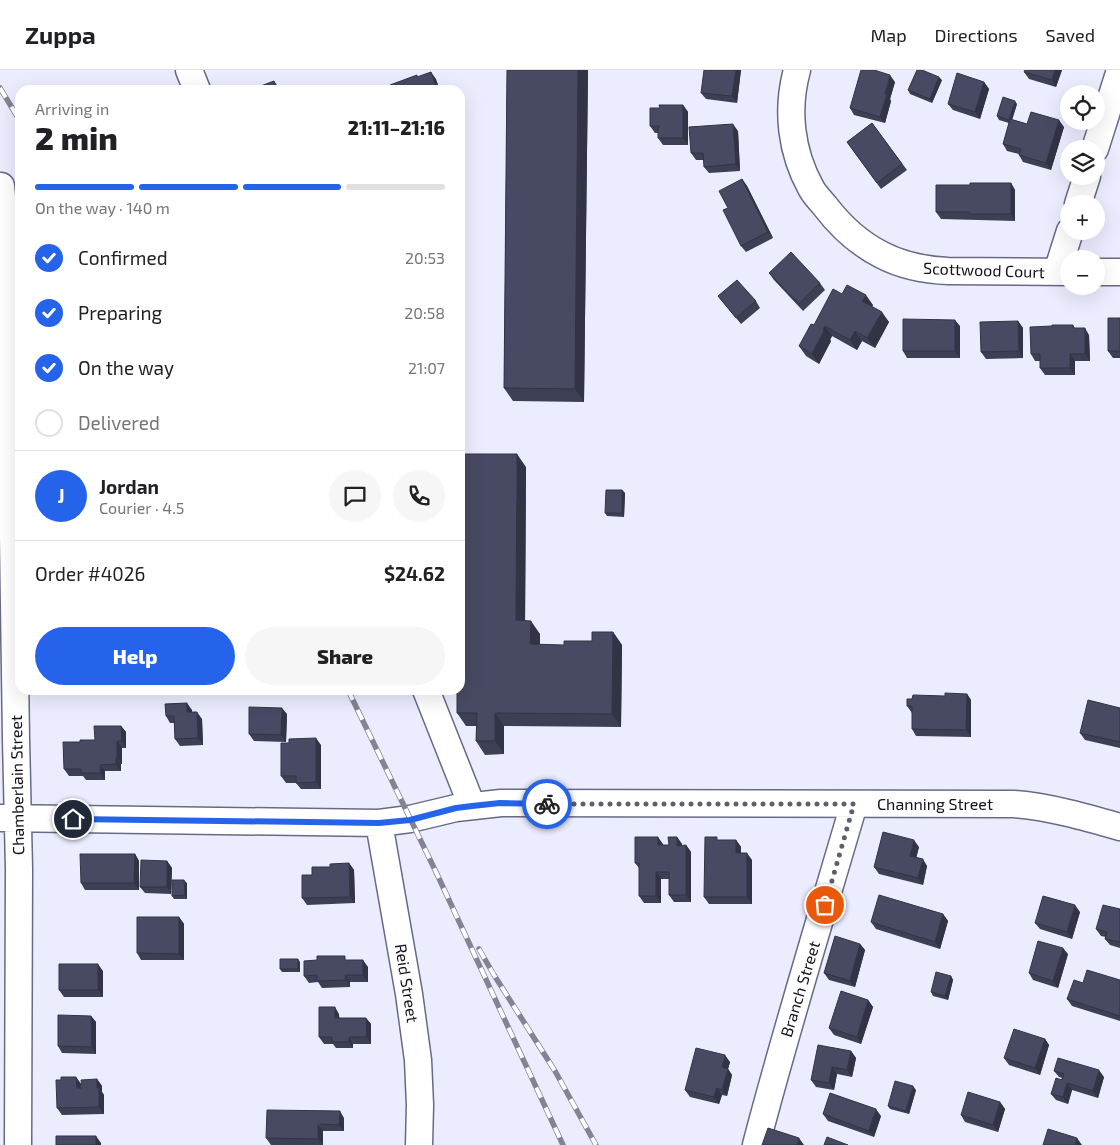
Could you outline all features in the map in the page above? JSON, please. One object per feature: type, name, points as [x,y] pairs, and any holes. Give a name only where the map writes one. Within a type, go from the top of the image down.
[{"type":"street","points":[[189,70],[195,85]]},
{"type":"street","name":"Scottwood Court","points":[[797,70],[792,86],[790,114],[800,166],[812,190],[838,223],[854,238],[883,256],[909,266],[931,270],[1060,272]]},
{"type":"street","points":[[1098,140],[1120,70]]},
{"type":"street","name":"Chamberlain Street","points":[[1,186],[9,268],[15,672]]},
{"type":"street","points":[[1105,272],[1120,272]]},
{"type":"street","name":"Chamberlain Street","points":[[15,695],[16,739],[9,818],[19,888],[18,1145]]},
{"type":"street","points":[[428,695],[472,806]]},
{"type":"street","name":"Channing Street","points":[[9,818],[379,823],[410,820],[456,808],[500,803],[1014,804],[1071,813],[1120,827]]},
{"type":"street","name":"Branch Street","points":[[756,1145],[775,1070],[854,804]]},
{"type":"street","name":"Reid Street","points":[[379,823],[417,1050],[420,1105],[419,1145]]},
{"type":"building","points":[[507,70],[578,70],[575,389],[504,388]]},
{"type":"building","points":[[704,70],[736,70],[732,96],[701,93]]},
{"type":"building","points":[[861,70],[874,70],[890,75],[885,94],[887,95],[880,117],[850,108]]},
{"type":"building","points":[[917,70],[922,70],[939,77],[930,99],[908,90]]},
{"type":"building","points":[[1025,70],[1055,70],[1052,80],[1024,72]]},
{"type":"building","points":[[431,72],[435,85],[390,85],[417,75],[417,77]]},
{"type":"building","points":[[957,73],[984,82],[975,112],[948,104]]},
{"type":"building","points":[[274,81],[275,85],[263,85]]},
{"type":"building","points":[[1003,97],[1015,101],[1009,120],[997,116]]},
{"type":"building","points":[[659,105],[683,105],[683,138],[658,138],[659,126],[650,126],[650,108],[660,108]]},
{"type":"building","points":[[1031,112],[1059,120],[1046,163],[1019,155],[1021,149],[1003,144],[1010,119],[1027,124]]},
{"type":"building","points":[[872,123],[902,164],[877,183],[847,142]]},
{"type":"building","points":[[733,124],[736,164],[704,167],[703,153],[691,153],[689,127]]},
{"type":"building","points":[[742,179],[768,232],[741,246],[723,210],[728,208],[719,191]]},
{"type":"building","points":[[970,183],[1011,183],[1011,214],[936,212],[936,185],[970,185]]},
{"type":"building","points":[[791,252],[820,283],[799,304],[769,273]]},
{"type":"building","points":[[737,280],[756,301],[736,318],[718,296]]},
{"type":"building","points":[[847,285],[866,295],[862,301],[882,312],[867,338],[855,331],[850,340],[825,326],[812,354],[799,346],[811,324],[814,325],[833,289],[842,294]]},
{"type":"building","points":[[1108,318],[1120,318],[1120,351],[1108,351]]},
{"type":"building","points":[[903,319],[955,320],[955,351],[903,351]]},
{"type":"building","points":[[1018,321],[1019,351],[981,352],[980,322]]},
{"type":"building","points":[[1073,325],[1073,328],[1085,328],[1085,354],[1070,354],[1070,368],[1040,368],[1040,354],[1031,354],[1030,327]]},
{"type":"building","points":[[465,454],[517,454],[516,620],[531,621],[530,644],[564,645],[564,641],[592,641],[592,632],[613,632],[612,714],[495,713],[495,741],[476,741],[477,713],[457,713],[457,695],[465,695]]},
{"type":"building","points":[[606,490],[622,490],[622,513],[605,513]]},
{"type":"building","points":[[945,693],[967,694],[966,730],[912,729],[912,706],[907,706],[907,699],[912,699],[913,695],[945,696]]},
{"type":"building","points":[[1088,700],[1120,708],[1120,742],[1080,733]]},
{"type":"building","points":[[187,703],[187,712],[197,712],[198,738],[175,739],[174,716],[166,716],[165,704]]},
{"type":"building","points":[[249,707],[282,708],[281,735],[249,734]]},
{"type":"building","points":[[94,726],[121,726],[122,741],[117,741],[116,764],[100,765],[101,773],[81,773],[81,769],[64,769],[63,742],[95,740]]},
{"type":"building","points":[[316,738],[316,782],[296,783],[296,776],[281,776],[281,743],[289,743],[289,739]]},
{"type":"building","points":[[883,832],[914,840],[910,856],[923,859],[918,878],[874,867]]},
{"type":"building","points":[[635,837],[658,837],[658,845],[669,845],[668,837],[677,837],[677,846],[686,845],[686,895],[669,895],[669,872],[656,872],[656,896],[639,896],[639,863],[635,863]]},
{"type":"building","points":[[705,837],[717,837],[717,840],[736,840],[736,853],[747,853],[747,897],[704,897]]},
{"type":"building","points":[[80,854],[135,854],[134,883],[81,883]]},
{"type":"building","points":[[141,860],[167,861],[167,887],[140,887]]},
{"type":"building","points":[[349,863],[350,897],[302,898],[302,875],[312,875],[312,867],[330,867],[330,864]]},
{"type":"building","points":[[172,880],[184,880],[185,895],[172,896]]},
{"type":"building","points":[[879,895],[943,914],[935,942],[871,922]]},
{"type":"building","points":[[1043,896],[1075,905],[1067,932],[1035,923]]},
{"type":"building","points":[[1103,905],[1120,909],[1120,942],[1105,939],[1107,932],[1096,929]]},
{"type":"building","points":[[137,917],[179,917],[179,954],[137,953]]},
{"type":"building","points":[[835,936],[860,944],[850,981],[824,973]]},
{"type":"building","points":[[1038,941],[1063,948],[1053,981],[1029,973]]},
{"type":"building","points":[[317,956],[345,956],[345,960],[363,960],[363,975],[345,975],[346,980],[317,981],[317,975],[304,976],[304,961],[317,960]]},
{"type":"building","points":[[280,959],[298,959],[298,969],[280,969]]},
{"type":"building","points":[[59,964],[98,964],[98,990],[59,990]]},
{"type":"building","points":[[1087,970],[1120,980],[1120,1016],[1067,999],[1074,980],[1083,983]]},
{"type":"building","points":[[936,972],[951,976],[945,996],[931,992]]},
{"type":"building","points":[[841,991],[868,1000],[857,1037],[829,1028]]},
{"type":"building","points":[[319,1007],[335,1007],[335,1018],[366,1018],[367,1037],[349,1037],[349,1042],[332,1042],[332,1037],[319,1037]]},
{"type":"building","points":[[58,1015],[91,1016],[92,1047],[58,1046]]},
{"type":"building","points":[[1014,1029],[1045,1039],[1035,1068],[1004,1058]]},
{"type":"building","points":[[818,1045],[851,1051],[847,1070],[832,1067],[829,1083],[811,1080]]},
{"type":"building","points":[[696,1048],[725,1055],[722,1067],[728,1069],[722,1090],[717,1088],[714,1097],[685,1090]]},
{"type":"building","points":[[1058,1058],[1099,1070],[1093,1091],[1067,1083],[1063,1097],[1051,1094],[1056,1078],[1062,1080],[1064,1074],[1054,1071]]},
{"type":"building","points":[[61,1077],[76,1077],[77,1088],[82,1088],[81,1080],[97,1079],[99,1107],[57,1108],[56,1080],[61,1080]]},
{"type":"building","points":[[895,1081],[913,1086],[906,1111],[888,1106]]},
{"type":"building","points":[[968,1092],[1000,1102],[993,1125],[961,1115]]},
{"type":"building","points":[[830,1093],[876,1109],[869,1131],[823,1114]]},
{"type":"building","points":[[267,1110],[340,1111],[339,1125],[318,1124],[318,1139],[266,1138]]},
{"type":"building","points":[[768,1128],[799,1138],[797,1145],[762,1145]]},
{"type":"building","points":[[1048,1129],[1077,1138],[1075,1145],[1043,1145]]},
{"type":"building","points":[[56,1136],[96,1136],[96,1145],[56,1145]]},
{"type":"building","points":[[827,1137],[848,1145],[824,1145]]},
{"type":"railway","points":[[0,88],[15,113]]},
{"type":"railway","points":[[350,695],[436,872],[563,1145]]},
{"type":"railway","points":[[479,949],[555,1071],[596,1145]]},
{"type":"way so far","points":[[547,804],[854,804],[825,905]]},
{"type":"route","points":[[73,819],[379,823],[410,820],[456,808],[472,806],[500,803],[547,804]]}]
